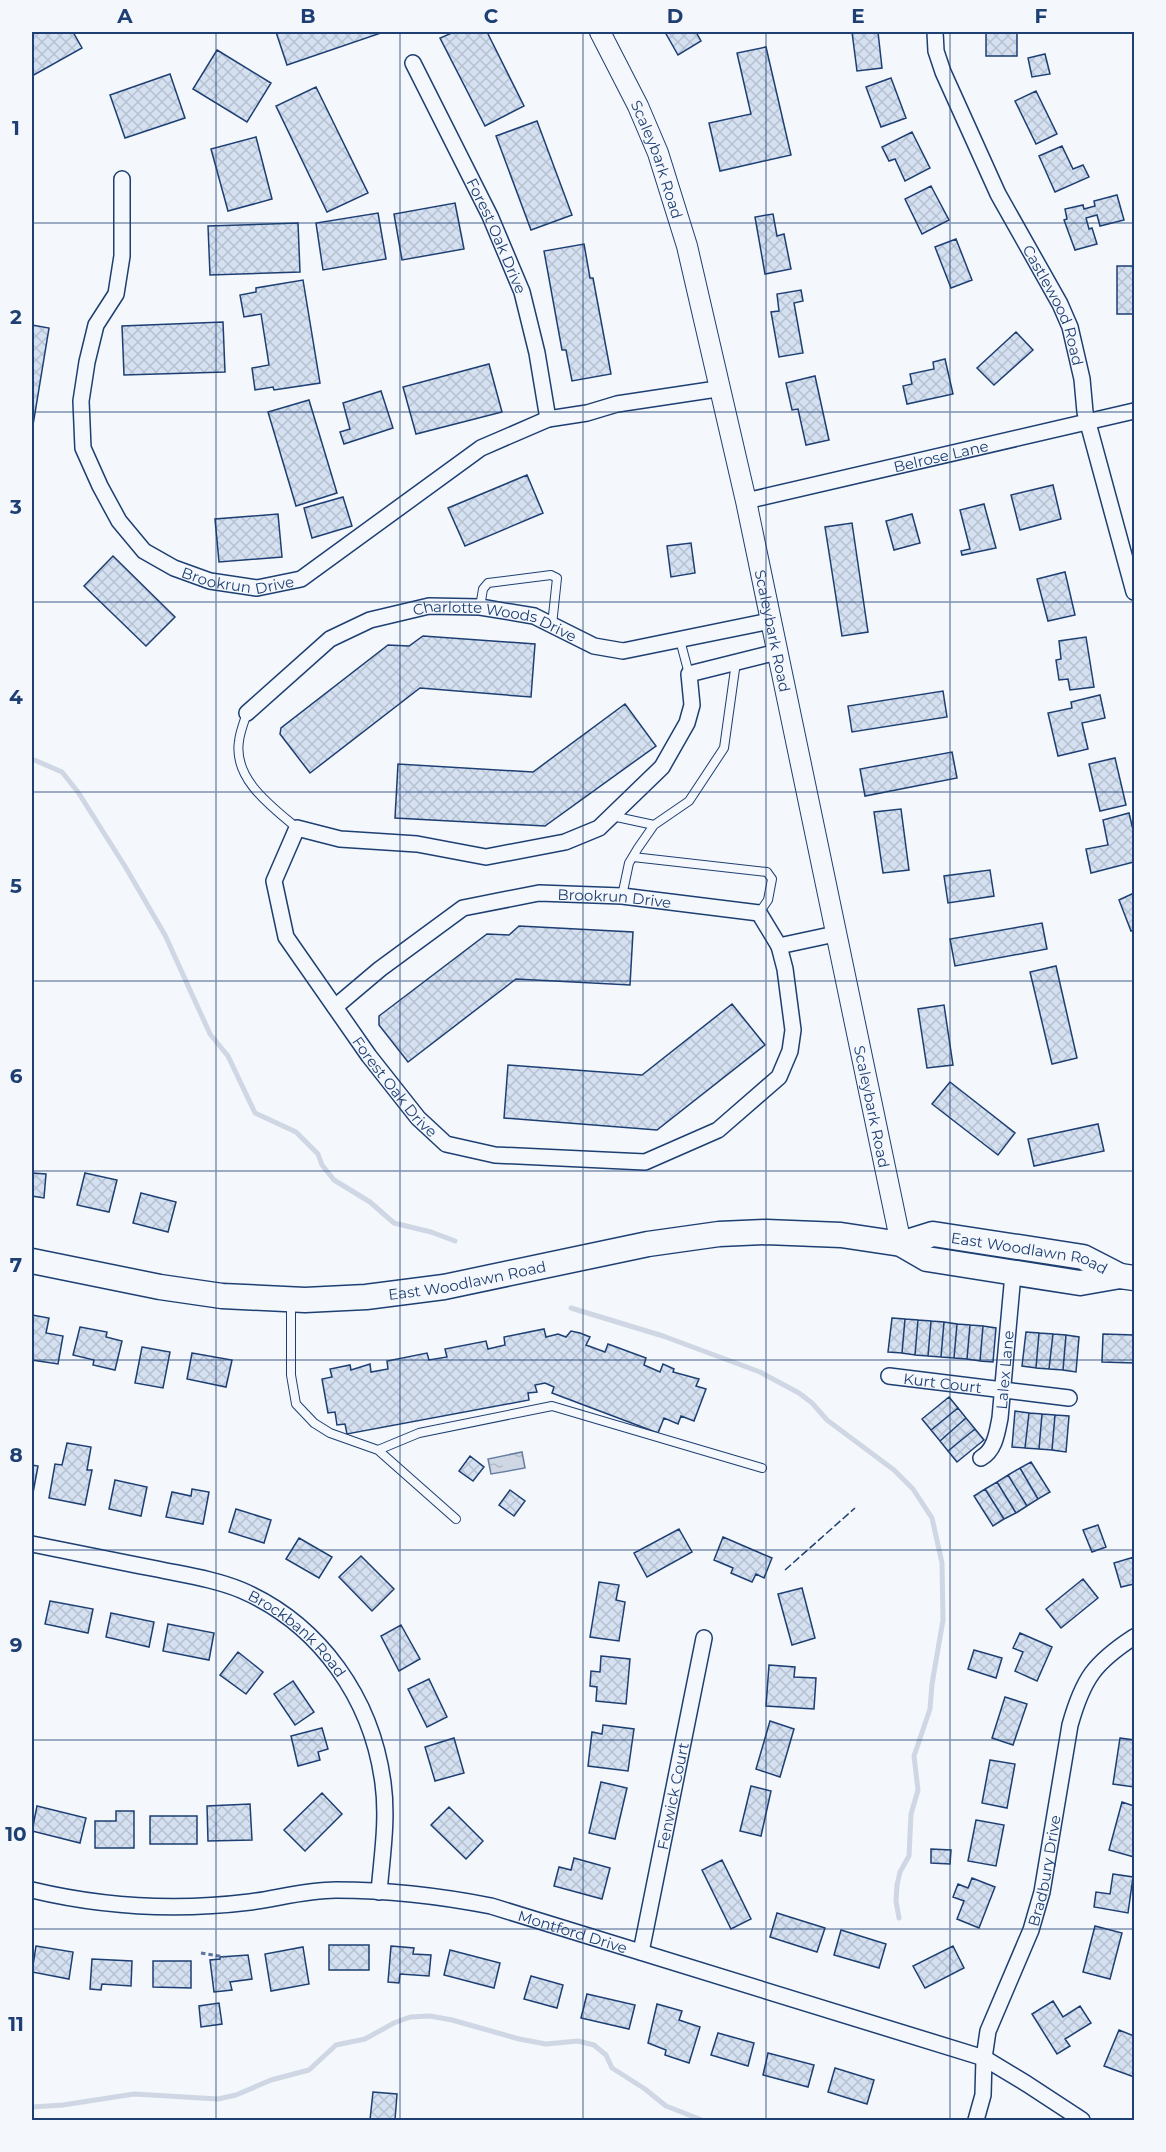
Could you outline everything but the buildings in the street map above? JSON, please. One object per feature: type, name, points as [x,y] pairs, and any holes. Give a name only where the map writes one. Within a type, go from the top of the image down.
[{"type":"main road","name":"East Woodlawn Road","points":[[32,1262],[171,1289],[222,1296],[291,1300],[366,1297],[444,1287],[587,1255],[648,1244],[719,1234],[766,1232],[811,1233],[901,1244],[927,1259],[1080,1283],[1127,1277]]},
{"type":"main road","name":"East Woodlawn Road","points":[[901,1244],[933,1234],[1083,1257],[1127,1277]]},
{"type":"street","name":"Scaleybark Road","points":[[600,32],[639,106],[669,183],[687,246],[746,501],[901,1244]]},
{"type":"street","name":"Castlewood Road","points":[[935,32],[936,51],[943,72],[998,194],[1060,304],[1075,340],[1088,422],[1134,592]]},
{"type":"street","name":"Forest Oak Drive","points":[[412,63],[490,216],[522,292],[537,353],[548,419]]},
{"type":"street","name":"Brookrun Drive","points":[[122,179],[122,256],[116,294],[96,325],[87,362],[81,401],[83,448],[119,521],[144,551],[174,568],[210,580],[257,588],[301,579],[481,448],[548,419],[587,413],[617,404],[710,390],[720,386]]},
{"type":"street","name":"Belrose Lane","points":[[746,501],[1134,411]]},
{"type":"street","name":"Charlotte Woods Drive","points":[[247,713],[330,639],[370,620],[429,606],[480,607],[534,616],[594,646],[623,651],[770,621]]},
{"type":"street","points":[[297,828],[340,839],[417,844],[486,857],[565,842],[599,828],[662,767],[687,723],[692,705],[689,674],[777,652]]},
{"type":"street","name":"Forest Oak Drive","points":[[297,828],[274,881],[286,937],[369,1056],[418,1118],[446,1144],[495,1155],[645,1162],[718,1130],[779,1077],[790,1051],[793,1030],[785,969],[779,946]]},
{"type":"street","name":"Brookrun Drive","points":[[335,1007],[380,969],[463,908],[539,893],[622,896],[759,913]]},
{"type":"street","points":[[759,913],[779,946],[835,934]]},
{"type":"street","name":"Lalex Lane","points":[[981,1458],[988,1454],[996,1437],[1003,1389],[1013,1274]]},
{"type":"street","name":"Kurt Court","points":[[889,1376],[1069,1398]]},
{"type":"street","name":"Brockbank Road","points":[[32,1544],[210,1580],[241,1590],[271,1606],[298,1625],[323,1649],[345,1676],[359,1702],[378,1752],[384,1785],[385,1820],[379,1892]]},
{"type":"street","name":"Bradbury Drive","points":[[976,2121],[983,2095],[984,2058],[988,2031],[1031,1930],[1042,1892],[1070,1725],[1077,1698],[1090,1674],[1101,1662],[1134,1637]]},
{"type":"street","name":"Fenwick Court","points":[[641,1952],[704,1638]]},
{"type":"street","name":"Montford Drive","points":[[32,1890],[105,1903],[143,1906],[198,1906],[250,1902],[335,1890],[451,1898],[491,1906],[984,2058],[1028,2084],[1082,2121]]},
{"type":"lane","points":[[480,607],[483,589],[488,583],[552,575],[557,578],[552,625]]},
{"type":"lane","points":[[680,640],[689,674]]},
{"type":"lane","points":[[622,896],[629,863],[654,825],[689,801],[724,748],[736,662]]},
{"type":"lane","points":[[247,713],[238,742],[240,764],[249,782],[297,828]]},
{"type":"lane","points":[[611,816],[654,825]]},
{"type":"lane","points":[[633,857],[767,872],[772,879],[768,900],[759,913]]},
{"type":"lane","points":[[291,1300],[291,1375],[296,1404],[314,1423],[330,1433],[378,1450],[456,1519]]},
{"type":"lane","points":[[378,1450],[419,1433],[552,1406],[762,1468]]},
{"type":"path","points":[[201,1953],[224,1957]]},
{"type":"water","points":[[522,1452],[525,1468],[491,1474],[488,1459]]},
{"type":"waterway","points":[[32,759],[62,772],[78,792],[126,868],[165,935],[210,1034],[228,1056],[255,1113],[296,1132],[318,1154],[322,1165],[334,1180],[370,1202],[394,1223],[431,1232],[455,1241]]},
{"type":"waterway","points":[[571,1308],[663,1336],[760,1372],[799,1393],[812,1403],[827,1420],[894,1470],[913,1489],[932,1518],[942,1563],[943,1620],[930,1709],[914,1756],[918,1790],[911,1814],[909,1856],[900,1872],[897,1885],[896,1901],[899,1918]]},
{"type":"waterway","points":[[32,2107],[63,2105],[134,2094],[218,2099],[236,2095],[271,2080],[309,2070],[336,2045],[365,2039],[410,2017],[430,2016],[546,2044],[578,2041],[594,2045],[606,2055],[612,2068],[645,2089],[666,2106],[702,2120]]},
{"type":"fence","points":[[785,1570],[855,1508]]}]
